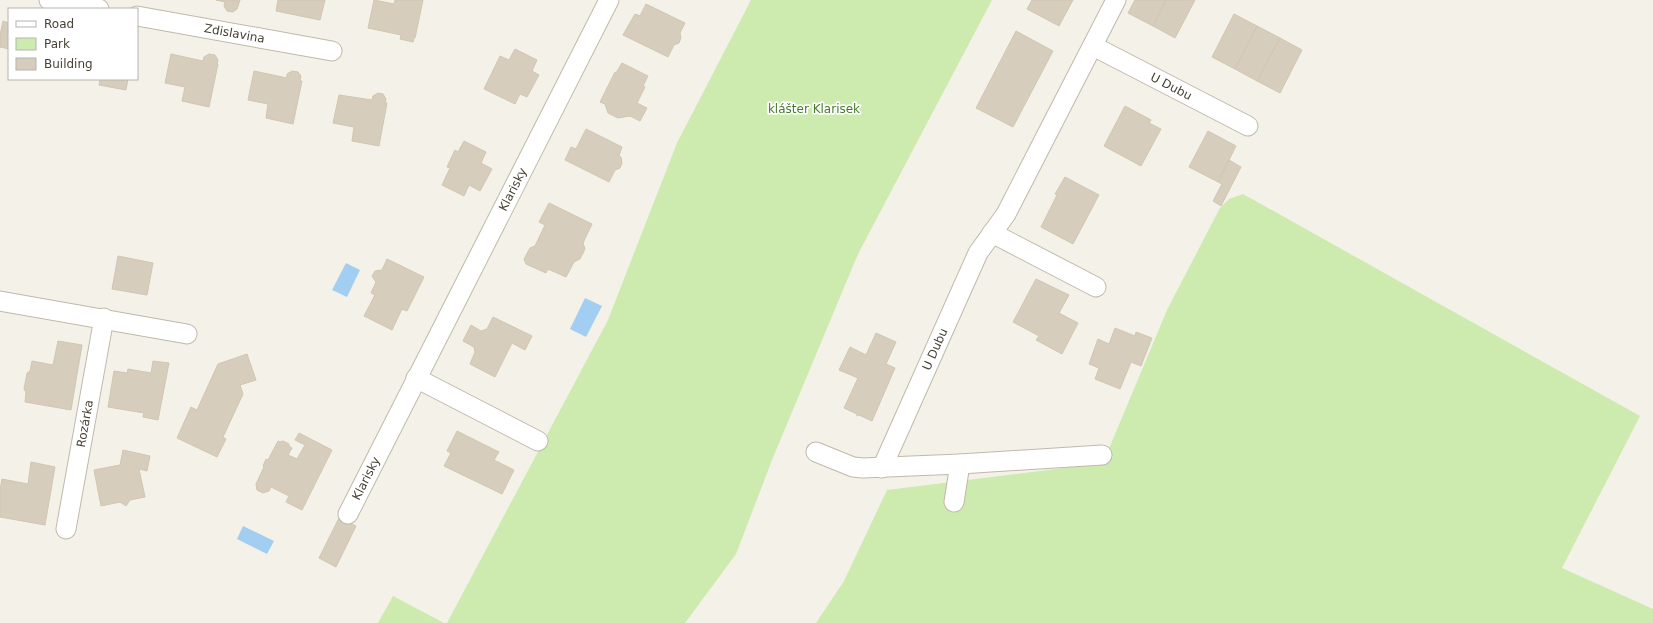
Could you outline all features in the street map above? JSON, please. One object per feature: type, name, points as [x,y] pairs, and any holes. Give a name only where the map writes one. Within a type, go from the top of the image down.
[{"type":"street","points":[[49,0],[93,8]]},
{"type":"street","name":"Klarisky","points":[[348,514],[608,0]]},
{"type":"street","name":"U Dubu","points":[[882,468],[978,253],[1006,214],[1116,0]]},
{"type":"street","name":"Zdislavina","points":[[138,16],[332,51]]},
{"type":"street","name":"U Dubu","points":[[1093,46],[1248,126]]},
{"type":"street","points":[[992,233],[1096,287]]},
{"type":"street","points":[[0,301],[104,318],[187,334]]},
{"type":"street","name":"Rozárka","points":[[66,529],[104,318]]},
{"type":"street","points":[[416,378],[538,441]]},
{"type":"street","points":[[816,452],[853,467],[882,468],[1102,455]]},
{"type":"street","points":[[954,502],[960,464]]},
{"type":"green space","name":"klášter Klarisek","points":[[751,0],[992,0],[858,254],[772,460],[736,554],[685,623],[447,623],[608,320],[677,143]]},
{"type":"green space","points":[[1243,194],[1640,416],[1562,568],[1653,609],[1653,623],[816,623],[844,581],[887,490],[1103,463],[1167,310],[1220,208],[1229,199]]},
{"type":"green space","points":[[393,596],[444,623],[378,623]]},
{"type":"water","points":[[346,263],[360,270],[347,297],[332,290]]},
{"type":"water","points":[[585,298],[602,306],[586,337],[570,329]]},
{"type":"water","points":[[243,526],[274,541],[267,554],[237,539]]},
{"type":"building","points":[[216,0],[240,0],[237,9],[233,12],[227,11],[224,6],[225,2]]},
{"type":"building","points":[[278,0],[325,0],[320,20],[276,11]]},
{"type":"building","points":[[374,0],[394,4],[395,0],[423,0],[413,42],[400,39],[401,35],[368,28]]},
{"type":"building","points":[[1032,0],[1073,0],[1059,26],[1027,9]]},
{"type":"building","points":[[1135,0],[1166,0],[1153,26],[1128,13]]},
{"type":"building","points":[[1166,0],[1195,0],[1175,38],[1153,26]]},
{"type":"building","points":[[646,4],[685,23],[680,33],[681,38],[679,43],[674,45],[668,57],[623,35],[635,14],[640,16]]},
{"type":"building","points":[[1234,14],[1257,26],[1235,69],[1212,57]]},
{"type":"building","points":[[3,21],[8,23],[8,49],[0,47],[0,35]]},
{"type":"building","points":[[1257,26],[1280,38],[1257,81],[1235,69]]},
{"type":"building","points":[[1016,31],[1053,51],[1013,127],[976,108]]},
{"type":"building","points":[[1280,38],[1302,50],[1280,93],[1257,81]]},
{"type":"building","points":[[515,49],[537,60],[532,71],[539,75],[527,97],[520,94],[515,104],[484,89],[500,56],[509,60]]},
{"type":"building","points":[[171,54],[203,61],[204,57],[209,54],[215,55],[218,60],[218,64],[209,107],[182,101],[185,87],[165,83]]},
{"type":"building","points":[[622,63],[648,76],[643,86],[645,87],[637,103],[647,108],[640,121],[630,116],[618,118],[608,113],[605,104],[600,102],[615,72],[616,73]]},
{"type":"building","points":[[254,71],[287,78],[287,74],[292,71],[298,72],[301,76],[300,81],[302,81],[293,124],[266,118],[268,104],[248,100]]},
{"type":"building","points":[[100,80],[128,80],[126,90],[99,85]]},
{"type":"building","points":[[378,93],[383,94],[386,99],[385,103],[387,103],[379,146],[352,141],[354,127],[333,123],[339,95],[372,100],[373,96]]},
{"type":"building","points":[[1125,106],[1151,120],[1149,123],[1161,129],[1141,166],[1104,146]]},
{"type":"building","points":[[586,129],[622,147],[619,156],[621,157],[622,163],[620,168],[615,170],[609,182],[565,160],[571,147],[576,149]]},
{"type":"building","points":[[1208,131],[1236,146],[1218,182],[1189,167]]},
{"type":"building","points":[[464,141],[486,152],[481,163],[492,169],[480,191],[469,185],[464,196],[442,185],[450,168],[447,167],[455,150],[458,152]]},
{"type":"building","points":[[1229,160],[1241,167],[1221,206],[1213,201],[1222,184],[1218,182]]},
{"type":"building","points":[[1065,177],[1099,195],[1073,244],[1041,227],[1057,195],[1055,194]]},
{"type":"building","points":[[549,203],[592,224],[583,243],[585,249],[580,259],[574,262],[566,277],[548,269],[546,273],[526,264],[524,259],[530,248],[535,246],[545,225],[539,222]]},
{"type":"building","points":[[118,256],[153,263],[147,295],[112,289]]},
{"type":"building","points":[[387,259],[424,277],[407,311],[402,309],[392,330],[364,316],[375,295],[371,293],[376,282],[372,276],[375,271],[382,270]]},
{"type":"building","points":[[1036,279],[1069,295],[1059,313],[1078,323],[1062,354],[1036,340],[1039,336],[1013,322]]},
{"type":"building","points":[[493,317],[532,336],[525,350],[512,343],[495,377],[470,364],[475,352],[474,347],[463,341],[471,325],[481,331],[487,329]]},
{"type":"building","points":[[1115,328],[1135,336],[1136,332],[1152,338],[1141,366],[1131,362],[1120,389],[1095,379],[1099,368],[1089,364],[1098,339],[1109,344]]},
{"type":"building","points":[[876,333],[896,342],[886,364],[895,368],[872,421],[859,415],[857,416],[857,414],[844,408],[858,378],[839,370],[850,347],[866,355]]},
{"type":"building","points":[[58,341],[82,345],[71,410],[25,402],[26,392],[24,389],[27,373],[30,371],[32,361],[53,365]]},
{"type":"building","points":[[247,354],[256,380],[240,385],[243,394],[223,437],[226,439],[217,457],[177,438],[191,407],[197,410],[218,364]]},
{"type":"building","points":[[153,361],[169,363],[158,420],[143,417],[144,413],[108,407],[114,371],[127,373],[128,369],[151,373]]},
{"type":"building","points":[[457,431],[499,452],[494,460],[514,470],[502,494],[444,466],[451,453],[447,451]]},
{"type":"building","points":[[299,433],[332,450],[302,510],[286,502],[289,496],[271,487],[269,491],[263,493],[257,490],[256,484],[266,459],[268,460],[278,441],[283,441],[289,444],[292,448],[288,455],[297,459],[305,445],[295,440]]},
{"type":"building","points":[[123,450],[150,456],[147,471],[139,469],[145,497],[130,500],[126,506],[120,502],[101,506],[94,470],[120,465]]},
{"type":"building","points":[[31,462],[55,467],[45,525],[0,517],[0,490],[2,479],[28,484]]},
{"type":"building","points":[[339,518],[356,526],[336,567],[319,558]]}]
